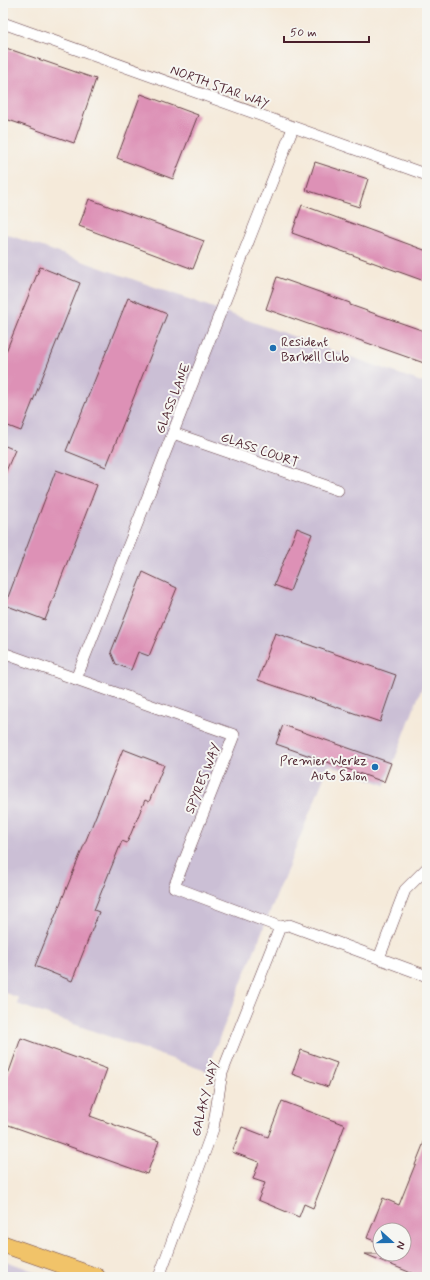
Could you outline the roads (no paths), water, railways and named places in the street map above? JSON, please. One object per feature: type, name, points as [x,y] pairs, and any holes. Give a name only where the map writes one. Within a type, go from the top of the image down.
[{"type":"main road","points":[[3,1244],[97,1277]]},
{"type":"street","name":"NORTH STAR WAY","points":[[3,23],[427,175]]},
{"type":"street","name":"GLASS LANE","points":[[76,679],[174,434],[293,128]]},
{"type":"street","name":"GLASS COURT","points":[[174,434],[338,490]]},
{"type":"street","name":"SPYRES WAY","points":[[3,653],[234,735],[174,887],[280,927]]},
{"type":"street","points":[[379,958],[404,890],[427,868]]},
{"type":"street","points":[[280,927],[288,925],[427,976]]},
{"type":"street","name":"GALAXY WAY","points":[[159,1277],[213,1130],[222,1073],[280,927]]},
{"type":"place","name":"Resident Barbell Club","points":[[273,348]]},
{"type":"place","name":"Premier Werkz Auto Salon","points":[[375,767]]}]
